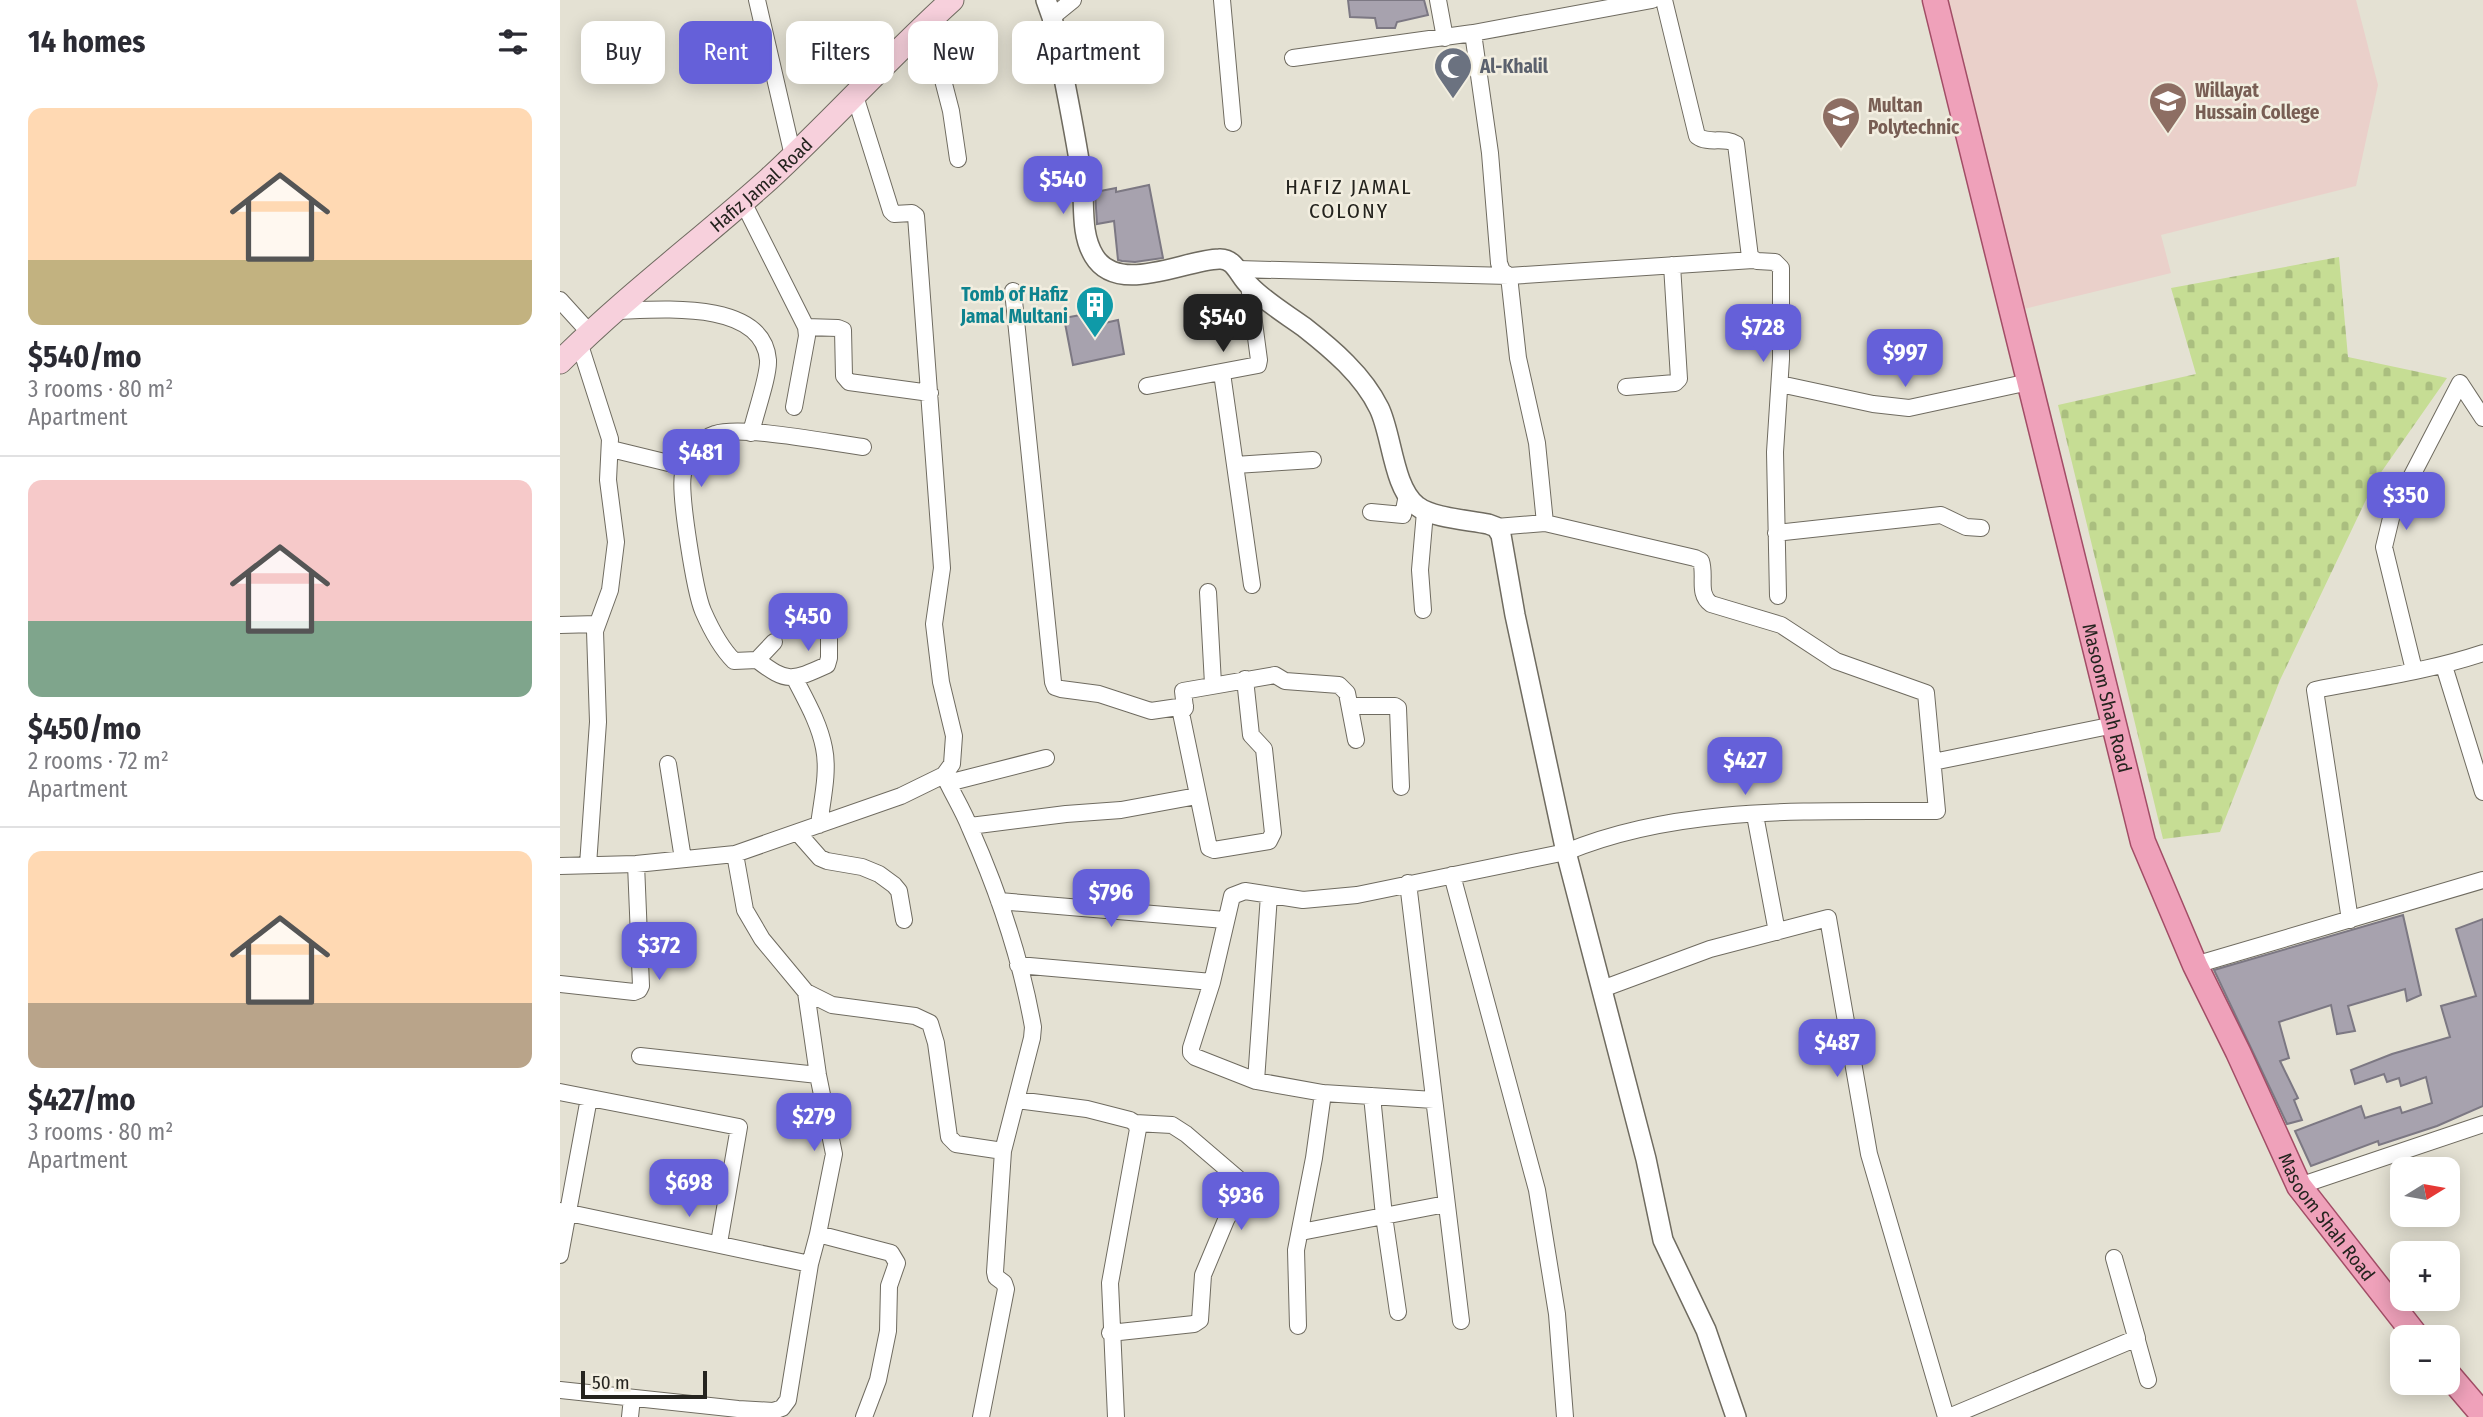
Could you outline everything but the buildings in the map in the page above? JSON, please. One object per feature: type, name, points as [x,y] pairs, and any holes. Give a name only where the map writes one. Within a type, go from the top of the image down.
[{"type":"main road","name":"Hafiz Jamal Road","points":[[929,21],[952,0]]},
{"type":"main road","name":"Masoom Shah Road","points":[[1935,0],[2143,842],[2195,965],[2299,1186],[2408,1325]]},
{"type":"main road","name":"Hafiz Jamal Road","points":[[560,362],[584,337],[743,202],[908,42]]},
{"type":"main road","points":[[2460,1388],[2483,1415]]},
{"type":"street","points":[[757,0],[793,156]]},
{"type":"street","points":[[1073,0],[1049,8],[1082,181],[1083,217],[1094,255],[1103,267],[1116,274],[1166,271],[1220,259],[1230,261],[1243,277],[1332,349],[1363,383],[1379,408],[1407,495],[1414,505],[1425,512],[1496,527],[1545,523],[1695,558],[1701,561],[1704,570],[1702,591],[1705,600],[1711,604],[1781,625],[1836,661],[1926,693],[1937,811],[1755,815],[1648,826],[1599,839],[1566,852],[1357,895],[1303,900],[1245,891],[1232,896],[1212,982],[1191,1054],[1256,1081],[1323,1093],[1434,1100]]},
{"type":"street","points":[[1222,0],[1233,123]]},
{"type":"street","points":[[1438,0],[1445,38]]},
{"type":"street","points":[[1664,0],[1698,136],[1705,141],[1727,140],[1736,144],[1749,252],[1753,260]]},
{"type":"street","points":[[1293,58],[1445,38],[1644,1]]},
{"type":"street","points":[[1473,33],[1490,153],[1499,263],[1502,271],[1509,276],[1518,358],[1537,443],[1545,523]]},
{"type":"street","points":[[944,84],[958,159]]},
{"type":"street","points":[[855,96],[891,211],[894,214],[912,213],[916,216],[942,568],[934,624],[941,682],[954,736],[952,764],[946,779],[970,826],[999,901],[1033,1027],[1003,1152],[995,1272],[1006,1289],[981,1417]]},
{"type":"street","points":[[743,202],[806,327],[807,336],[794,407]]},
{"type":"street","points":[[1243,277],[1509,276],[1753,260],[1775,262],[1781,268],[1780,384],[1775,452],[1778,596]]},
{"type":"street","points":[[1626,387],[1675,383],[1679,379],[1672,265]]},
{"type":"street","points":[[1147,386],[1258,365],[1243,277]]},
{"type":"street","points":[[1013,291],[1055,687],[1099,694],[1151,711],[1185,706]]},
{"type":"street","points":[[560,300],[584,337],[610,439],[608,480],[616,542],[610,590],[597,624],[594,646],[598,722],[588,865]]},
{"type":"street","points":[[614,311],[702,310],[717,313],[755,333],[766,350],[768,360],[751,433]]},
{"type":"street","points":[[806,327],[843,330],[844,376],[849,382],[930,393]]},
{"type":"street","points":[[1222,373],[1252,585]]},
{"type":"street","points":[[1780,384],[1873,404],[1909,408],[2029,382]]},
{"type":"street","points":[[2414,670],[2384,547],[2392,514],[2460,383],[2483,418]]},
{"type":"street","points":[[830,610],[828,663],[789,678],[776,674],[757,660],[734,661],[703,611],[685,512],[682,477],[698,446],[714,434],[751,433],[863,447]]},
{"type":"street","points":[[611,449],[685,467]]},
{"type":"street","points":[[1235,466],[1313,460]]},
{"type":"street","points":[[1371,512],[1403,515],[1407,495]]},
{"type":"street","points":[[1423,610],[1420,570],[1425,512]]},
{"type":"street","points":[[1776,533],[1941,515],[1966,527],[1981,528]]},
{"type":"street","points":[[1496,527],[1504,547],[1515,615],[1566,852],[1646,1159],[1663,1240],[1706,1330],[1733,1416]]},
{"type":"street","points":[[1209,592],[1213,684]]},
{"type":"street","points":[[560,625],[597,624]]},
{"type":"street","points":[[757,660],[774,642]]},
{"type":"street","points":[[2350,920],[2315,690],[2444,666],[2483,653]]},
{"type":"street","points":[[2444,666],[2483,792]]},
{"type":"street","points":[[1245,679],[1251,735],[1264,749],[1271,838],[1269,841],[1214,850],[1209,848],[1181,713],[1185,706],[1183,691],[1213,684],[1245,679],[1275,675],[1285,681],[1339,685],[1347,693],[1356,740]]},
{"type":"street","points":[[794,677],[820,730],[825,750],[819,825]]},
{"type":"street","points":[[1350,706],[1398,708],[1401,787]]},
{"type":"street","points":[[1933,762],[2114,725]]},
{"type":"street","points":[[560,866],[636,864],[735,854],[946,779],[1046,758]]},
{"type":"street","points":[[668,764],[683,859]]},
{"type":"street","points":[[970,826],[1121,810],[1197,796]]},
{"type":"street","points":[[1755,815],[1777,932]]},
{"type":"street","points":[[798,833],[820,858],[862,867],[879,874],[894,885],[899,891],[904,920]]},
{"type":"street","points":[[735,854],[746,910],[762,939],[806,992],[832,1005],[924,1019],[933,1030],[936,1043],[949,1137],[956,1144],[1003,1152]]},
{"type":"street","points":[[560,984],[634,992],[639,990],[636,864]]},
{"type":"street","points":[[1452,875],[1537,1190],[1557,1314],[1565,1417]]},
{"type":"street","points":[[2195,965],[2483,880]]},
{"type":"street","points":[[1408,883],[1461,1321]]},
{"type":"street","points":[[1256,1081],[1269,895]]},
{"type":"street","points":[[999,901],[1225,920]]},
{"type":"street","points":[[1602,989],[1710,949],[1828,918],[1869,1154],[1947,1417],[2074,1365],[2086,1359],[2112,1349],[2124,1344],[2137,1338],[2114,1258],[2148,1380]]},
{"type":"street","points":[[1018,965],[1212,982]]},
{"type":"street","points":[[560,1390],[737,1413],[773,1411],[782,1408],[788,1400],[810,1264],[834,1154],[818,1076],[806,992]]},
{"type":"street","points":[[640,1056],[818,1076]]},
{"type":"street","points":[[560,1092],[738,1127],[719,1243]]},
{"type":"street","points":[[1298,1326],[1296,1250],[1323,1093]]},
{"type":"street","points":[[1372,1097],[1384,1216],[1398,1312]]},
{"type":"street","points":[[560,1255],[564,1212],[589,1098]]},
{"type":"street","points":[[1017,1100],[1087,1109],[1135,1123],[1172,1125],[1241,1182],[1243,1189],[1226,1220],[1203,1275],[1199,1320],[1194,1324],[1110,1333]]},
{"type":"street","points":[[1116,1417],[1110,1333],[1110,1283],[1137,1135],[1135,1123]]},
{"type":"street","points":[[2299,1186],[2483,1124]]},
{"type":"street","points":[[1301,1232],[1446,1204]]},
{"type":"street","points":[[564,1212],[810,1264]]},
{"type":"street","points":[[818,1234],[891,1252],[897,1263],[889,1286],[888,1331],[878,1380],[865,1417]]},
{"type":"street","points":[[630,1417],[632,1398]]},
{"type":"shaded area","name":"Willayat Hussain College","points":[[1935,0],[2356,0],[2378,85],[2356,186],[2161,235],[2171,273],[2012,312]]},
{"type":"green space","points":[[2339,257],[2348,357],[2447,378],[2375,481],[2280,680],[2220,832],[2163,839],[2058,405],[2196,374],[2171,288]]},
{"type":"place","name":"Al-Khalil","points":[[1453,100]]},
{"type":"place","name":"Willayat Hussain College","points":[[2168,135]]},
{"type":"place","name":"Multan Polytechnic","points":[[1841,150]]},
{"type":"place","name":"Tomb of Hafiz Jamal Multani","points":[[1095,339]]},
{"type":"district","name":"HAFIZ JAMAL COLONY","points":[[1349,199]]}]
